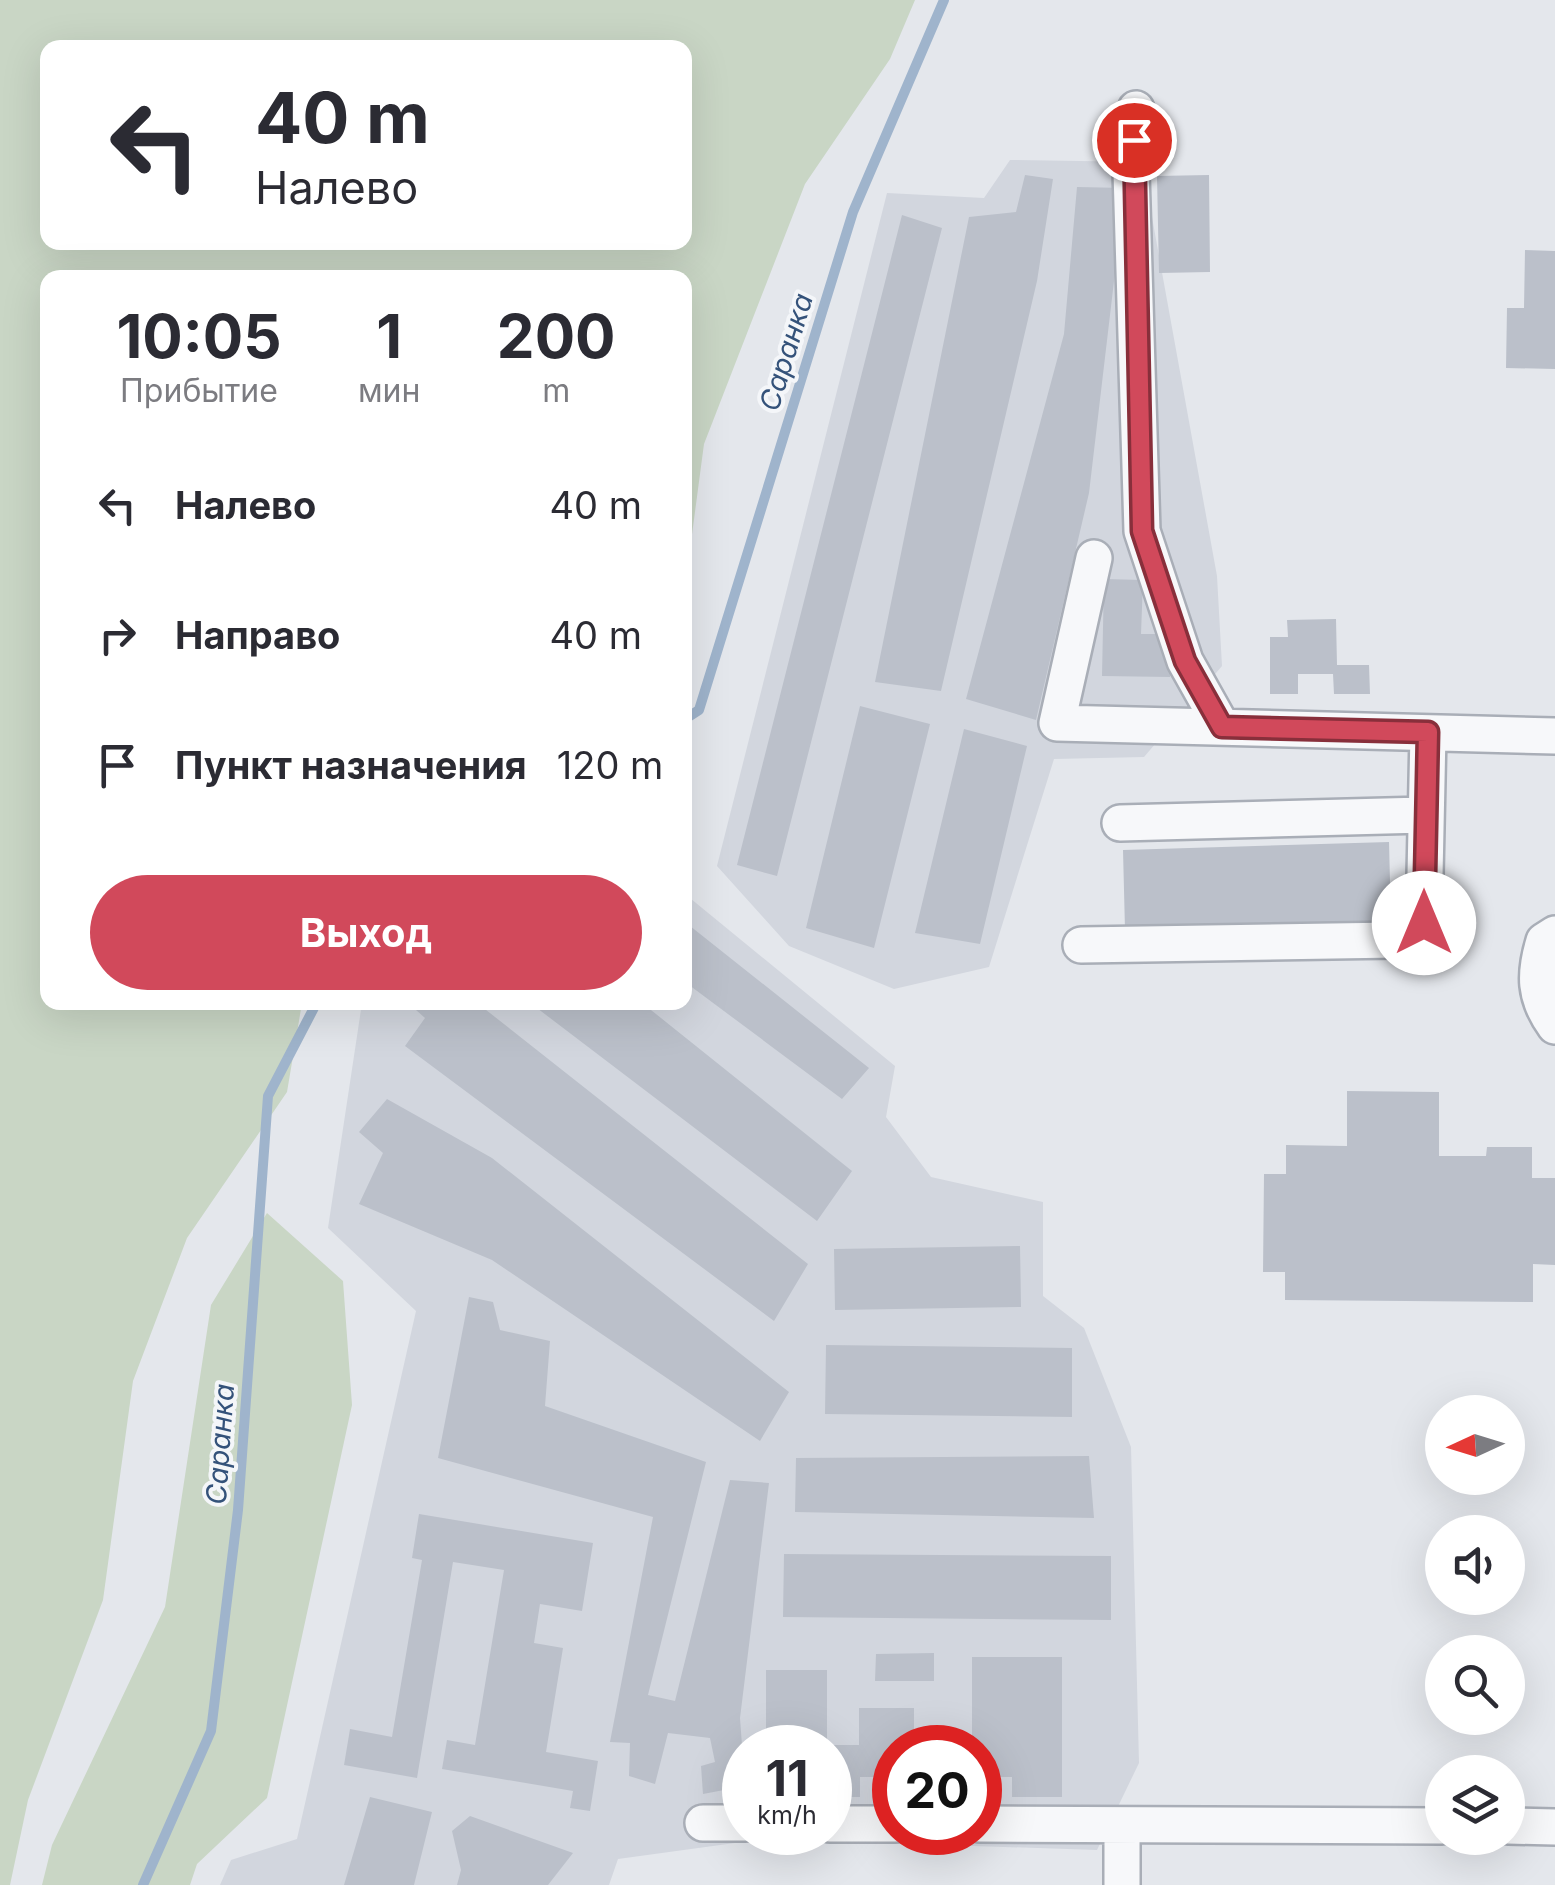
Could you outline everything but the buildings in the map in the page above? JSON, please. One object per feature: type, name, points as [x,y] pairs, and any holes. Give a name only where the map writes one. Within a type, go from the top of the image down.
[{"type":"street","points":[[1136,108],[1131,172],[1142,531],[1185,661],[1222,727]]},
{"type":"street","points":[[1094,558],[1058,722],[1555,736]]},
{"type":"street","points":[[1082,946],[1396,940],[1424,923],[1428,732]]},
{"type":"street","points":[[1120,823],[1424,816]]},
{"type":"street","points":[[1555,934],[1544,940],[1534,973],[1542,1008],[1555,1026]]},
{"type":"street","points":[[702,1823],[722,1823]]},
{"type":"street","points":[[1002,1824],[1425,1826]]},
{"type":"street","points":[[1122,1825],[1122,1885]]},
{"type":"street","points":[[1525,1826],[1555,1826]]},
{"type":"shaded area","points":[[1010,160],[1142,162],[1217,576],[1222,666],[1144,757],[1054,759],[989,967],[894,989],[789,946],[717,866],[887,193],[984,198]]},
{"type":"shaded area","points":[[692,900],[895,1066],[886,1117],[931,1177],[1043,1202],[1043,1296],[1084,1328],[1131,1447],[1139,1763],[1097,1850],[1002,1847],[1002,1725],[872,1725],[872,1843],[852,1842],[852,1725],[722,1725],[722,1845],[618,1859],[609,1885],[220,1885],[231,1860],[297,1839],[416,1311],[328,1228],[361,1010],[692,1010]]},
{"type":"green space","points":[[0,0],[915,0],[890,59],[805,184],[704,444],[692,534],[692,270],[40,270],[40,1010],[301,1010],[287,1092],[187,1238],[133,1381],[103,1600],[28,1800],[10,1885],[0,1885]]},
{"type":"green space","points":[[267,1213],[343,1281],[352,1405],[267,1798],[197,1864],[190,1885],[42,1885],[52,1845],[165,1607],[211,1305]]},
{"type":"waterway","name":"Саранка","points":[[692,714],[699,710],[853,212],[944,0]]},
{"type":"waterway","name":"Саранка","points":[[143,1885],[211,1731],[238,1510],[268,1096],[313,1010]]},
{"type":"route","points":[[1134,140],[1131,172],[1142,531],[1185,661],[1222,727],[1428,732],[1424,923]]}]
